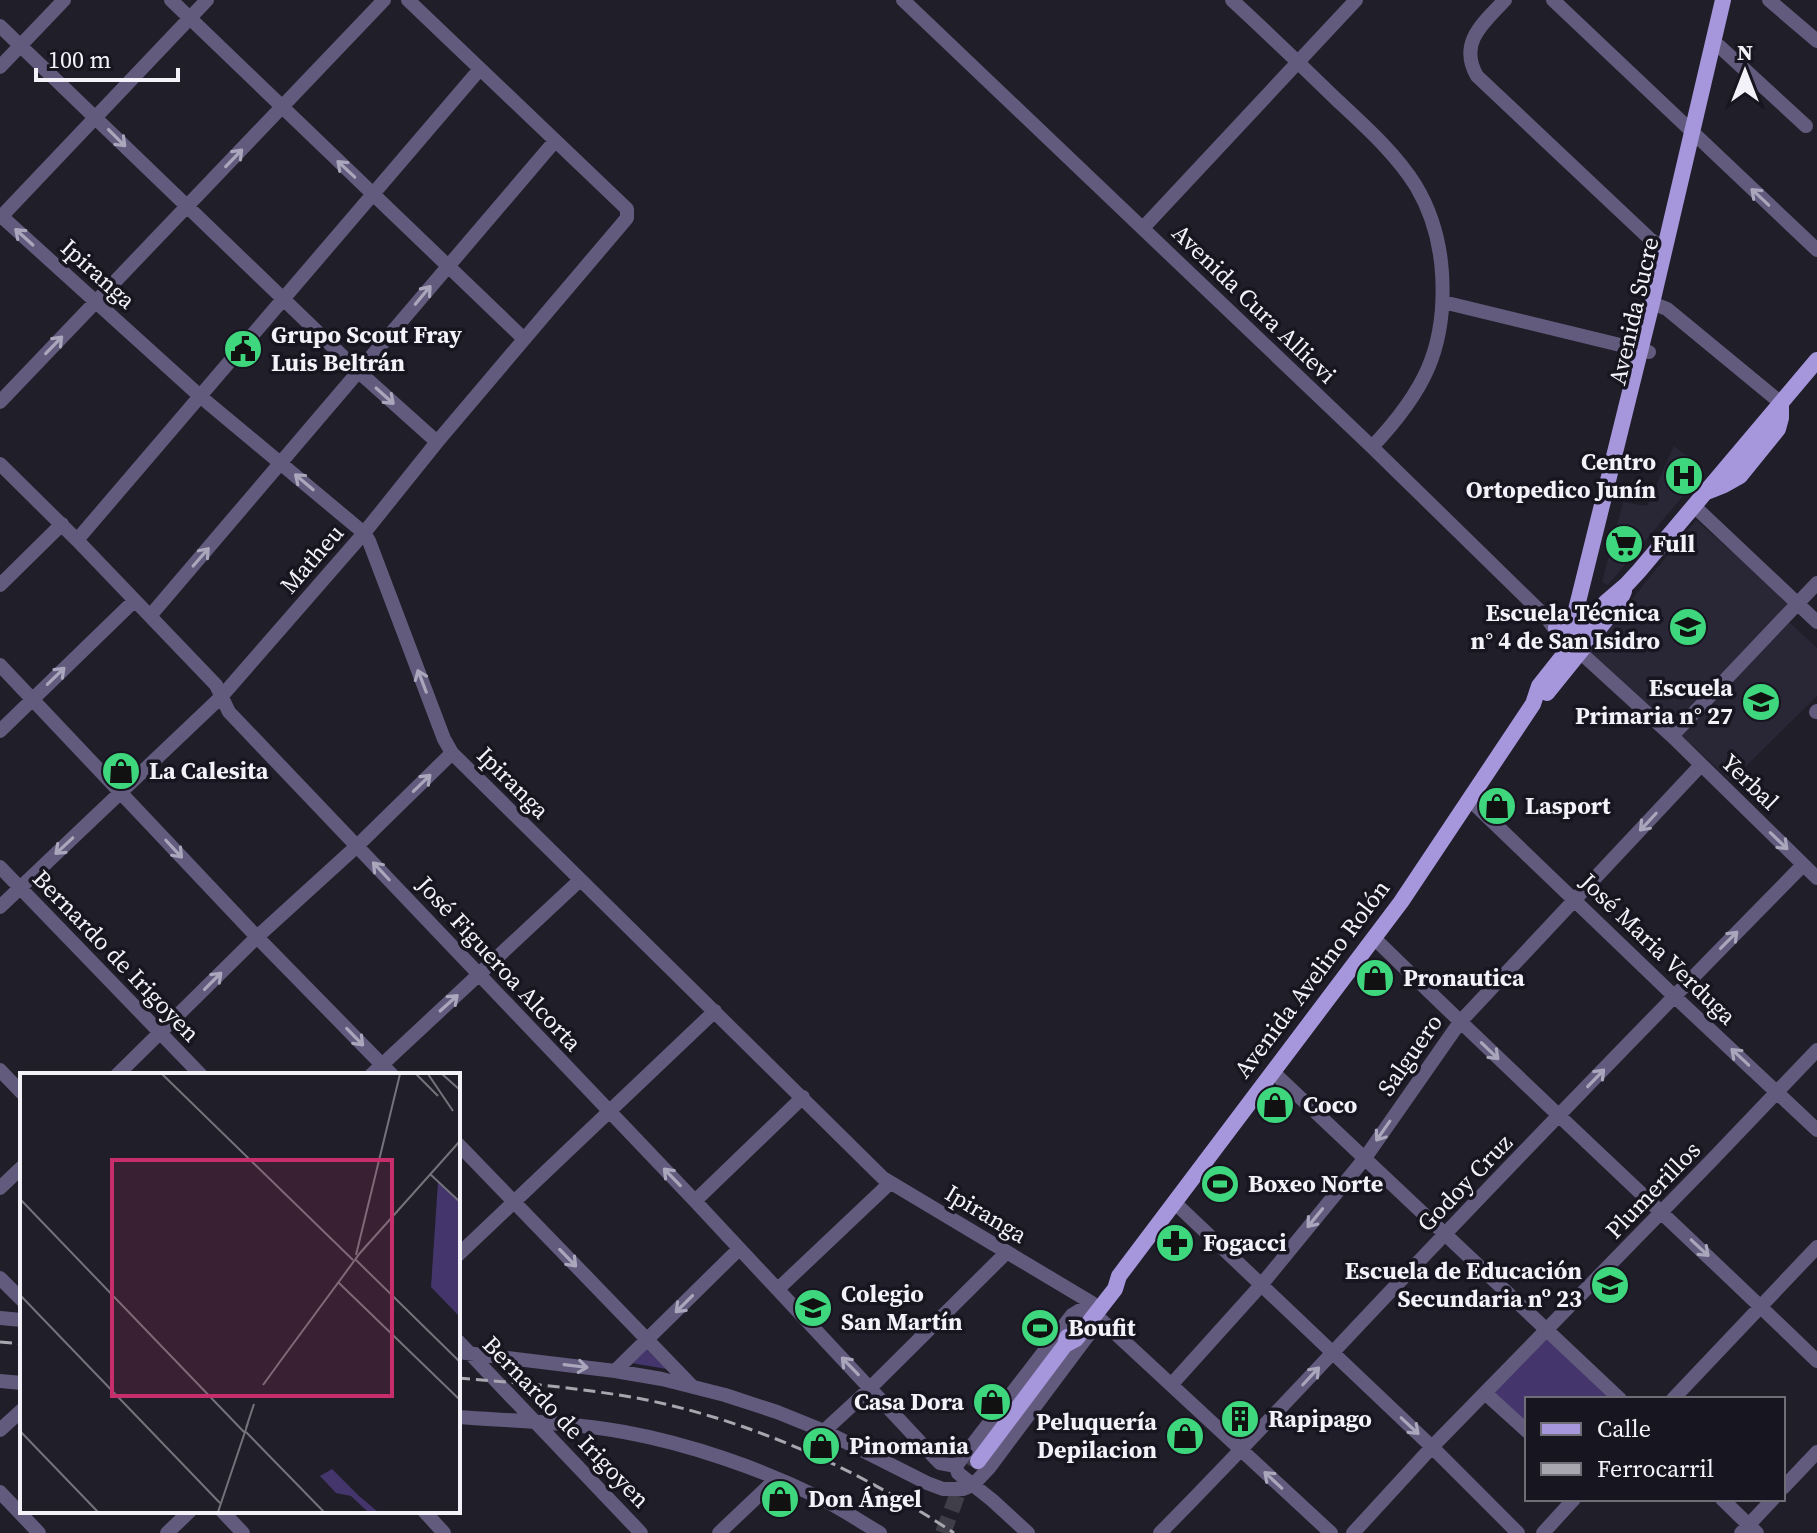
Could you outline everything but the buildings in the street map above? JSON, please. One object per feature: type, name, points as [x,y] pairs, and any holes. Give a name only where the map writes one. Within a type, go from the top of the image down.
[{"type":"main road","name":"Avenida Sucre","points":[[1716,46],[1723,0]]},
{"type":"main road","name":"Avenida Sucre","points":[[1656,304],[1665,249],[1716,46],[1731,0]]},
{"type":"main road","name":"Avenida Sucre","points":[[1568,653],[1656,304],[1694,135]]},
{"type":"main road","name":"Avenida Sucre","points":[[1574,622],[1585,610],[1592,585],[1644,351]]},
{"type":"main road","name":"Avenida Avelino Rolón","points":[[978,1461],[1065,1345],[1076,1339],[1115,1289],[1119,1276],[1401,902],[1533,704],[1539,686],[1606,602],[1627,584],[1817,360]]},
{"type":"main road","name":"Avenida Avelino Rolón","points":[[1533,704],[1548,692],[1568,653],[1618,605],[1627,584]]},
{"type":"main road","points":[[1592,585],[1597,596],[1606,602]]},
{"type":"main road","points":[[1551,622],[1564,632],[1574,622]]},
{"type":"street","points":[[0,67],[64,0]]},
{"type":"street","points":[[171,0],[524,339]]},
{"type":"street","points":[[0,216],[207,0]]},
{"type":"street","points":[[0,402],[384,0]]},
{"type":"street","points":[[150,616],[555,141],[408,0]]},
{"type":"street","points":[[1232,0],[1369,130],[1415,184],[1433,223],[1441,262],[1443,302],[1437,346],[1425,377],[1404,410],[1372,447]]},
{"type":"street","points":[[1143,228],[1356,0]]},
{"type":"street","points":[[1505,0],[1486,19],[1471,41],[1470,59],[1477,76],[1651,240],[1665,249]]},
{"type":"street","points":[[1553,0],[1817,250]]},
{"type":"street","points":[[1769,0],[1817,41]]},
{"type":"street","name":"Avenida Cura Allievi","points":[[908,1],[1551,622],[1568,653]]},
{"type":"street","points":[[0,26],[359,372],[437,442]]},
{"type":"street","points":[[1716,46],[1806,126]]},
{"type":"street","points":[[77,540],[480,69]]},
{"type":"street","name":"Matheu","points":[[0,907],[221,697],[364,533],[628,214],[627,209],[555,141]]},
{"type":"street","name":"Ipiranga","points":[[0,216],[201,397],[364,533],[452,753],[579,881],[883,1178],[1097,1310],[1171,1385],[1331,1533]]},
{"type":"street","points":[[1443,302],[1644,351]]},
{"type":"street","points":[[1656,304],[1781,403]]},
{"type":"street","name":"José Figueroa Alcorta","points":[[0,464],[62,524],[216,685],[229,712],[940,1463],[956,1466],[958,1473],[1028,1533]]},
{"type":"street","points":[[1694,506],[1817,622]]},
{"type":"street","points":[[0,585],[62,524]]},
{"type":"street","points":[[1672,736],[1817,583]]},
{"type":"street","points":[[0,731],[134,601]]},
{"type":"street","name":"Yerbal","points":[[1568,653],[1672,736],[1817,878]]},
{"type":"street","points":[[0,665],[381,1071],[579,881]]},
{"type":"street","points":[[119,1073],[257,937],[357,846],[452,753]]},
{"type":"street","name":"Salguero","points":[[1171,1385],[1262,1284],[1365,1158],[1460,1022],[1701,765]]},
{"type":"street","name":"José Maria Verduga","points":[[1470,800],[1817,1130]]},
{"type":"street","name":"Godoy Cruz","points":[[1160,1533],[1803,865]]},
{"type":"street","name":"Bernardo de Irigoyen","points":[[0,867],[199,1073]]},
{"type":"street","points":[[1374,938],[1817,1361]]},
{"type":"street","points":[[460,1253],[715,1011]]},
{"type":"street","name":"Plumerillos","points":[[1353,1533],[1432,1447],[1817,1050]]},
{"type":"street","points":[[0,1070],[20,1091]]},
{"type":"street","points":[[1273,1072],[1618,1397]]},
{"type":"street","points":[[695,1201],[803,1097]]},
{"type":"street","points":[[460,1146],[691,1385]]},
{"type":"street","points":[[0,1188],[20,1169]]},
{"type":"street","points":[[778,1289],[890,1183]]},
{"type":"street","points":[[1174,1202],[1518,1533]]},
{"type":"street","points":[[1675,1397],[1817,1247]]},
{"type":"street","points":[[615,1371],[739,1249]]},
{"type":"street","points":[[824,1431],[1007,1252]]},
{"type":"street","points":[[0,1278],[20,1298]]},
{"type":"street","name":"Avenida Avelino Rolón","points":[[956,1466],[1072,1315],[1097,1310]]},
{"type":"street","name":"Avenida Avelino Rolón","points":[[973,1485],[989,1468],[1097,1310]]},
{"type":"street","points":[[0,1318],[20,1320]]},
{"type":"street","points":[[464,1352],[615,1371],[691,1385],[777,1412],[824,1431],[935,1487],[963,1489],[973,1485]]},
{"type":"street","name":"Bernardo de Irigoyen","points":[[464,1352],[538,1423],[641,1533]]},
{"type":"street","points":[[0,1381],[20,1383]]},
{"type":"street","points":[[1485,1393],[1525,1429]]},
{"type":"street","points":[[0,1430],[20,1412]]},
{"type":"street","points":[[460,1417],[621,1431],[658,1439],[738,1463],[776,1479],[822,1499],[880,1533]]},
{"type":"street","points":[[1785,1486],[1817,1452]]},
{"type":"street","points":[[719,1533],[776,1479]]},
{"type":"street","points":[[0,1492],[39,1533]]},
{"type":"street","points":[[1543,1533],[1572,1501]]},
{"type":"street","points":[[1724,1501],[1749,1530],[1771,1501]]},
{"type":"street","points":[[167,1533],[188,1513]]},
{"type":"street","points":[[224,1513],[243,1533]]},
{"type":"street","points":[[426,1513],[444,1533]]},
{"type":"shaded area","points":[[1674,446],[1705,470],[1608,585],[1602,582],[1623,502],[1647,506]]},
{"type":"shaded area","name":"Escuela Técnica n° 4 de San Isidro","points":[[1696,520],[1790,603],[1673,728],[1590,651]]},
{"type":"shaded area","name":"Escuela Primaria n° 27","points":[[1788,621],[1817,648],[1817,696],[1731,781],[1680,734]]},
{"type":"shaded area","points":[[1545,1337],[1610,1397],[1525,1397],[1525,1423],[1491,1392]]},
{"type":"shaded area","points":[[646,1349],[667,1369],[631,1363]]},
{"type":"tunnel","points":[[943,1533],[958,1493],[978,1461]]},
{"type":"railway","points":[[0,1342],[20,1344]]},
{"type":"railway","points":[[460,1378],[624,1396],[728,1422],[845,1470],[954,1533]]},
{"type":"place","name":"Grupo Scout Fray Luis Beltrán","points":[[243,349]]},
{"type":"place","name":"Centro Ortopedico Junín","points":[[1684,476]]},
{"type":"place","name":"Full","points":[[1624,544]]},
{"type":"place","name":"Escuela Técnica n° 4 de San Isidro","points":[[1688,627]]},
{"type":"place","name":"Escuela Primaria n° 27","points":[[1761,702]]},
{"type":"place","name":"La Calesita","points":[[121,771]]},
{"type":"place","name":"Lasport","points":[[1497,806]]},
{"type":"place","name":"Pronautica","points":[[1375,978]]},
{"type":"place","name":"Coco","points":[[1275,1105]]},
{"type":"place","name":"Boxeo Norte","points":[[1220,1184]]},
{"type":"place","name":"Fogacci","points":[[1175,1243]]},
{"type":"place","name":"Escuela de Educación Secundaria nº 23","points":[[1610,1285]]},
{"type":"place","name":"Colegio San Martín","points":[[813,1308]]},
{"type":"place","name":"Boufit","points":[[1040,1328]]},
{"type":"place","name":"Casa Dora","points":[[992,1402]]},
{"type":"place","name":"Rapipago","points":[[1240,1419]]},
{"type":"place","name":"Peluquería Depilacion","points":[[1185,1436]]},
{"type":"place","name":"Pinomania","points":[[821,1446]]},
{"type":"place","name":"Don Ángel","points":[[780,1499]]}]
